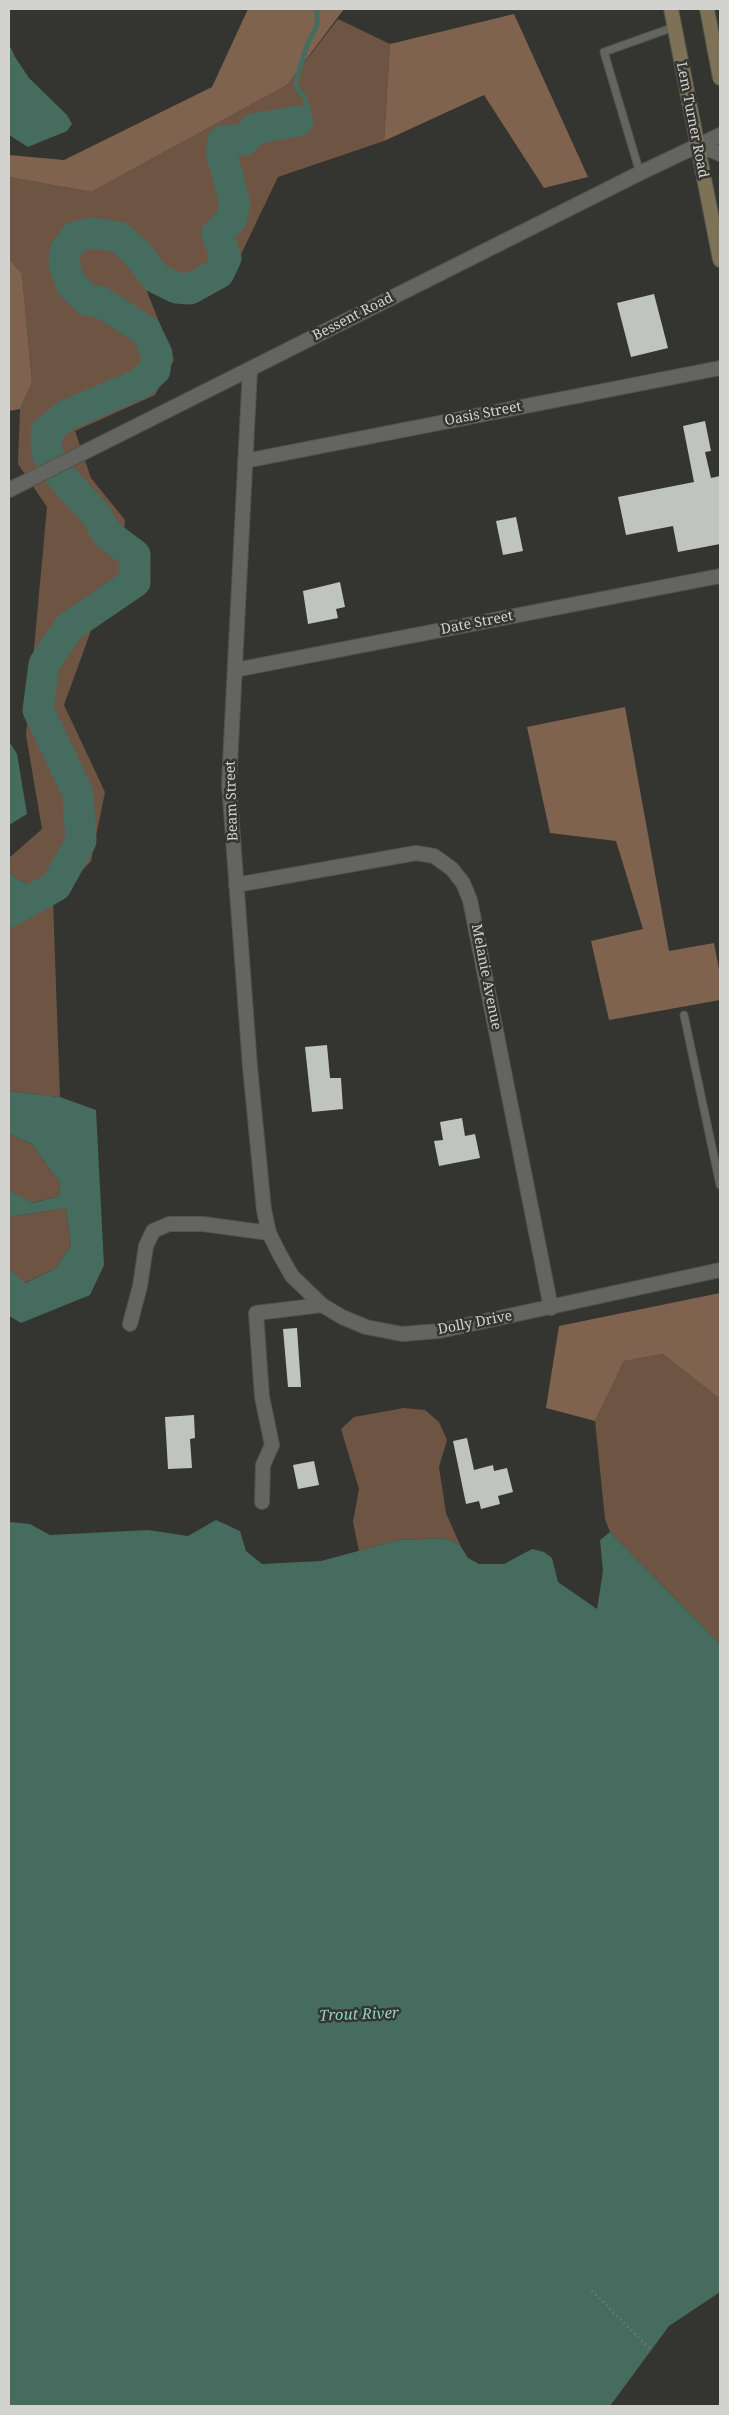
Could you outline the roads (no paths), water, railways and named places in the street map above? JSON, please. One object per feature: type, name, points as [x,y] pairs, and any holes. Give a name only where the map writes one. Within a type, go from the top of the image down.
[{"type":"main road","name":"Lem Turner Road","points":[[671,9],[720,260]]},
{"type":"main road","points":[[707,9],[720,78]]},
{"type":"street","name":"Bessent Road","points":[[9,490],[697,144],[720,135]]},
{"type":"street","points":[[697,144],[720,154]]},
{"type":"street","name":"Beam Street","points":[[250,368],[229,784],[250,1067],[264,1210],[269,1233]]},
{"type":"street","name":"Oasis Street","points":[[245,461],[720,368]]},
{"type":"street","name":"Date Street","points":[[235,670],[720,576]]},
{"type":"street","name":"Melanie Avenue","points":[[236,885],[416,853],[434,856],[452,869],[463,883],[470,900],[551,1308]]},
{"type":"street","points":[[130,1324],[140,1286],[146,1246],[153,1231],[169,1224],[202,1224],[269,1233]]},
{"type":"street","name":"Dolly Drive","points":[[269,1233],[292,1276],[322,1305],[342,1317],[366,1327],[402,1334],[439,1331],[720,1270]]},
{"type":"street","points":[[262,1502],[263,1465],[272,1445],[262,1397],[256,1313],[322,1305]]},
{"type":"lane","points":[[640,173],[604,52],[674,27]]},
{"type":"lane","points":[[684,1015],[720,1185]]},
{"type":"water","points":[[9,44],[29,78],[67,115],[72,124],[67,131],[28,147],[9,135]]},
{"type":"water","points":[[9,741],[17,754],[27,814],[9,825]]},
{"type":"water","points":[[9,873],[53,901],[9,926]]},
{"type":"water","points":[[9,1091],[60,1097],[96,1110],[104,1265],[90,1295],[21,1323],[9,1316],[9,1269],[25,1283],[56,1268],[71,1245],[66,1208],[9,1217],[9,1190],[33,1203],[59,1196],[60,1183],[32,1144],[9,1134]]},
{"type":"water","name":"Trout River","points":[[216,1520],[240,1531],[246,1551],[262,1564],[321,1561],[399,1540],[444,1538],[460,1545],[468,1558],[479,1564],[504,1564],[532,1549],[544,1552],[552,1558],[558,1582],[597,1609],[603,1571],[600,1540],[610,1532],[720,1644],[720,2292],[669,2326],[610,2406],[9,2406],[9,1522],[30,1524],[50,1535],[148,1530],[188,1536]]},
{"type":"waterway","points":[[298,121],[305,118],[309,111],[304,96],[297,89],[296,81],[307,45],[317,25],[317,9]]},
{"type":"waterway","points":[[9,912],[56,886],[81,841],[78,793],[38,710],[44,664],[69,627],[135,582],[135,555],[107,534],[94,512],[64,480],[47,453],[46,432],[65,416],[141,383],[155,370],[157,354],[146,331],[99,301],[88,301],[71,284],[64,265],[65,251],[75,237],[92,233],[119,237],[137,253],[156,278],[176,288],[190,289],[219,273],[226,258],[217,234],[231,220],[235,203],[221,152],[223,141],[244,140],[254,129],[298,121]]}]
